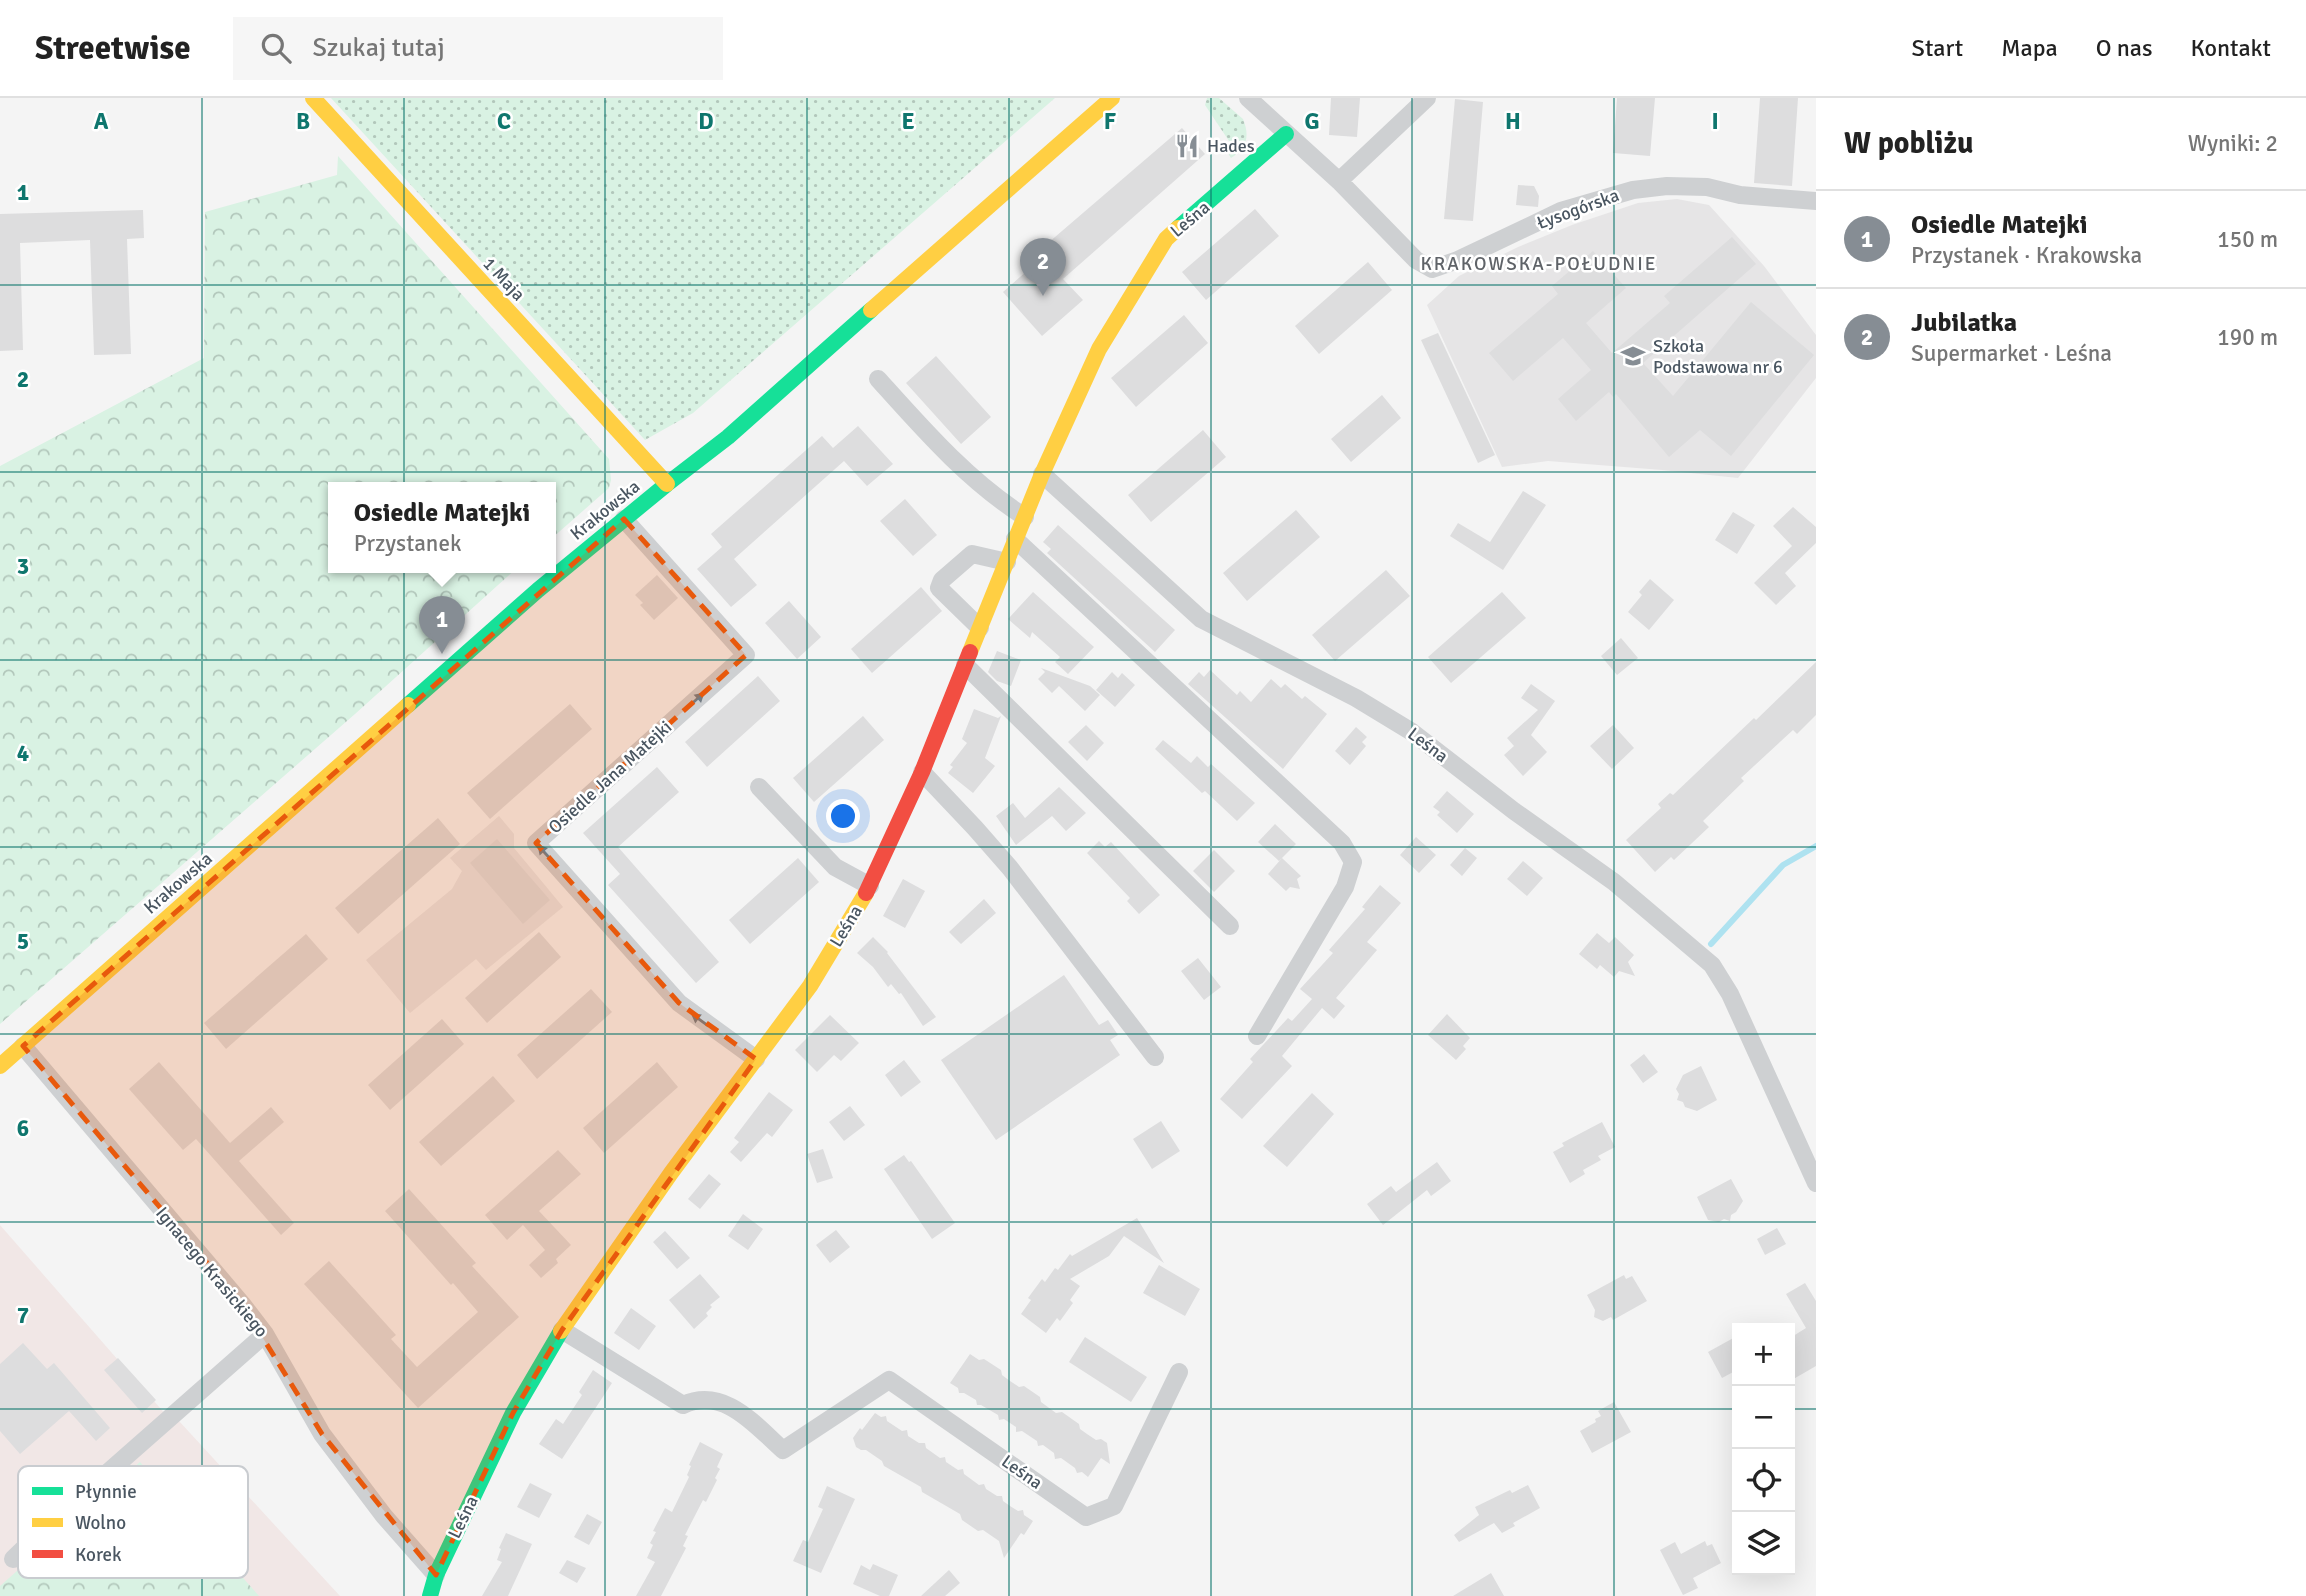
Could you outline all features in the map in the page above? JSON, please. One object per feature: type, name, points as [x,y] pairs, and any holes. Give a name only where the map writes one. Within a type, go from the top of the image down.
[{"type":"street","name":"1 Maja","points":[[313,98],[667,484]]},
{"type":"street","name":"Krakowska","points":[[0,1066],[466,654],[624,519],[729,437],[1112,98]]},
{"type":"street","name":"Łysogórska","points":[[1248,98],[1339,181],[1416,260],[1432,269],[1458,260],[1561,211],[1633,190],[1667,186],[1707,187],[1740,195],[1816,201]]},
{"type":"street","points":[[1339,181],[1427,98]]},
{"type":"street","name":"Leśna","points":[[430,1596],[436,1575],[513,1413],[562,1330],[671,1173],[810,986],[870,886],[922,772],[1042,474],[1100,349],[1166,239],[1286,134]]},
{"type":"street","points":[[878,379],[937,444],[998,500],[1025,517]]},
{"type":"street","name":"Leśna","points":[[1042,474],[1201,619],[1377,709],[1412,732],[1504,803],[1614,882],[1712,965],[1730,994],[1816,1183]]},
{"type":"street","name":"Osiedle Jana Matejki","points":[[624,519],[746,655],[536,843],[679,1003],[756,1059]]},
{"type":"street","points":[[1015,540],[1342,843],[1353,862],[1345,887],[1257,1037]]},
{"type":"street","points":[[980,628],[939,588],[942,580],[972,554],[1007,562]]},
{"type":"street","points":[[965,665],[1230,926]]},
{"type":"street","points":[[922,772],[1010,868],[1155,1057]]},
{"type":"street","points":[[759,787],[835,867],[870,886]]},
{"type":"street","name":"Ignacego Krasickiego","points":[[23,1046],[242,1304],[265,1334],[322,1434],[384,1516],[436,1575]]},
{"type":"street","name":"Leśna","points":[[562,1330],[683,1405],[696,1399],[730,1405],[783,1451],[889,1380],[1086,1517],[1114,1506],[1179,1372]]},
{"type":"street","points":[[115,1466],[265,1334]]},
{"type":"street","points":[[13,1559],[18,1554]]},
{"type":"highlighted area","points":[[624,519],[746,655],[536,843],[679,1003],[756,1059],[562,1330],[513,1413],[436,1575],[322,1434],[242,1304],[23,1046]]},
{"type":"shaded area","name":"Szkoła Podstawowa nr 6","points":[[1677,199],[1709,205],[1764,266],[1816,335],[1816,378],[1738,478],[1548,461],[1502,467],[1427,305],[1459,276],[1518,247],[1638,203]]},
{"type":"shaded area","points":[[499,816],[514,834],[514,848],[563,907],[486,970],[476,959],[410,1013],[366,960],[452,889],[462,871],[450,858]]},
{"type":"shaded area","points":[[0,1225],[174,1424],[179,1421],[220,1466],[18,1466],[18,1578],[248,1578],[248,1496],[340,1596],[0,1596]]},
{"type":"green space","points":[[331,98],[1055,98],[693,413],[645,440]]},
{"type":"green space","points":[[1207,98],[1219,98],[1243,119],[1246,141],[1241,150],[1231,158],[1229,141],[1205,105]]},
{"type":"green space","points":[[338,156],[609,459],[609,488],[556,535],[556,482],[328,482],[328,573],[511,573],[355,714],[0,1024],[0,466],[204,358],[205,212],[337,175]]},
{"type":"green space","points":[[18,1570],[18,1578],[243,1578],[259,1596],[0,1596],[0,1586]]},
{"type":"building","points":[[1331,98],[1360,98],[1357,137],[1329,135]]},
{"type":"building","points":[[1617,98],[1655,98],[1650,156],[1613,153]]},
{"type":"building","points":[[1760,98],[1798,98],[1792,186],[1754,183]]},
{"type":"building","points":[[1455,99],[1483,102],[1473,221],[1444,219]]},
{"type":"building","points":[[1182,128],[1205,154],[1063,279],[1083,300],[1042,336],[1003,292],[1053,248],[1048,243]]},
{"type":"building","points":[[1518,185],[1534,186],[1539,196],[1538,207],[1516,205]]},
{"type":"building","points":[[1255,209],[1279,236],[1206,300],[1182,272]]},
{"type":"building","points":[[143,210],[144,238],[127,239],[131,354],[94,355],[90,240],[20,243],[23,350],[0,351],[0,214]]},
{"type":"building","points":[[1732,237],[1756,264],[1643,363],[1673,396],[1751,302],[1814,355],[1731,456],[1700,430],[1669,457],[1616,394],[1613,397],[1609,392],[1576,421],[1558,399],[1591,370],[1563,338],[1513,381],[1489,353],[1558,294],[1552,286],[1593,251],[1626,288],[1586,323],[1612,353],[1670,303],[1664,296]]},
{"type":"building","points":[[1368,262],[1392,290],[1319,354],[1295,326]]},
{"type":"building","points":[[1184,315],[1208,343],[1136,407],[1111,378]]},
{"type":"building","points":[[1438,333],[1495,455],[1478,463],[1421,340]]},
{"type":"building","points":[[936,356],[991,417],[961,444],[906,383]]},
{"type":"building","points":[[1382,395],[1401,418],[1351,462],[1331,439]]},
{"type":"building","points":[[858,426],[893,464],[867,486],[844,461],[734,559],[757,585],[731,607],[697,569],[722,547],[711,534],[822,436],[833,448]]},
{"type":"building","points":[[1203,430],[1226,457],[1151,522],[1128,495]]},
{"type":"building","points":[[1523,491],[1546,505],[1503,570],[1450,536],[1458,523],[1490,542]]},
{"type":"building","points":[[905,499],[937,535],[913,556],[880,521]]},
{"type":"building","points":[[1793,507],[1816,527],[1816,543],[1785,573],[1796,586],[1776,605],[1754,583],[1792,546],[1773,526]]},
{"type":"building","points":[[1296,510],[1320,537],[1247,601],[1223,573]]},
{"type":"building","points":[[1733,512],[1755,525],[1737,554],[1715,540]]},
{"type":"building","points":[[1058,525],[1175,630],[1155,652],[1047,553],[1051,549],[1043,542]]},
{"type":"building","points":[[1386,570],[1410,596],[1335,661],[1312,635]]},
{"type":"building","points":[[657,575],[678,598],[654,620],[635,595]]},
{"type":"building","points":[[1650,579],[1674,600],[1649,630],[1628,612],[1642,595],[1639,592]]},
{"type":"building","points":[[921,587],[942,611],[872,673],[851,649]]},
{"type":"building","points":[[1033,592],[1094,647],[1068,674],[1055,662],[1060,657],[1032,632],[1030,638],[1008,619]]},
{"type":"building","points":[[1502,592],[1526,618],[1451,683],[1428,657]]},
{"type":"building","points":[[789,601],[821,637],[797,659],[765,623]]},
{"type":"building","points":[[1621,638],[1638,658],[1617,675],[1601,656]]},
{"type":"building","points":[[997,651],[1021,660],[1011,686],[997,681],[988,672]]},
{"type":"building","points":[[1816,662],[1816,715],[1797,734],[1793,730],[1741,778],[1744,781],[1703,821],[1709,827],[1674,860],[1671,857],[1655,872],[1626,840],[1661,808],[1658,804],[1670,793],[1673,795]]},
{"type":"building","points":[[1041,668],[1090,686],[1100,695],[1085,711],[1059,686],[1052,693],[1038,679],[1045,672]]},
{"type":"building","points":[[1210,670],[1237,695],[1240,691],[1251,702],[1271,679],[1281,688],[1285,684],[1302,699],[1305,696],[1327,714],[1283,769],[1188,684],[1199,672],[1204,677]]},
{"type":"building","points":[[1112,672],[1118,678],[1122,673],[1135,685],[1115,707],[1096,690]]},
{"type":"building","points":[[758,676],[780,701],[707,767],[685,742]]},
{"type":"building","points":[[1531,684],[1555,701],[1531,735],[1547,752],[1523,776],[1504,755],[1514,746],[1507,738],[1538,710],[1521,698]]},
{"type":"building","points":[[570,704],[592,729],[490,819],[467,793]]},
{"type":"building","points":[[974,709],[998,718],[1001,716],[985,758],[995,766],[973,793],[948,773],[953,767],[950,765],[967,743],[962,739]]},
{"type":"building","points":[[863,716],[884,740],[814,802],[793,778]]},
{"type":"building","points":[[1086,725],[1104,743],[1087,761],[1068,742]]},
{"type":"building","points":[[1613,725],[1634,748],[1612,769],[1590,746]]},
{"type":"building","points":[[1356,727],[1367,737],[1362,742],[1366,746],[1350,765],[1335,751]]},
{"type":"building","points":[[1163,740],[1191,763],[1197,756],[1208,767],[1211,764],[1255,803],[1237,821],[1155,749]]},
{"type":"building","points":[[657,767],[679,792],[618,847],[719,962],[696,983],[608,885],[620,874],[583,833]]},
{"type":"building","points":[[1059,787],[1086,813],[1066,831],[1052,816],[1016,845],[996,816],[1013,803],[1025,818]]},
{"type":"building","points":[[1447,791],[1474,814],[1457,833],[1437,815],[1440,812],[1433,807]]},
{"type":"building","points":[[438,818],[460,844],[358,934],[335,908]]},
{"type":"building","points":[[1275,824],[1296,844],[1279,861],[1258,842]]},
{"type":"building","points":[[1416,837],[1436,855],[1419,873],[1400,855]]},
{"type":"building","points":[[497,839],[550,900],[523,924],[470,863]]},
{"type":"building","points":[[1099,841],[1105,847],[1111,842],[1160,895],[1139,914],[1127,901],[1130,898],[1087,853]]},
{"type":"building","points":[[1465,848],[1477,858],[1462,876],[1450,865]]},
{"type":"building","points":[[1214,850],[1235,871],[1214,892],[1193,871]]},
{"type":"building","points":[[798,858],[819,882],[750,944],[729,920]]},
{"type":"building","points":[[1282,858],[1301,876],[1297,879],[1300,889],[1290,887],[1286,891],[1268,874]]},
{"type":"building","points":[[1523,861],[1543,878],[1527,896],[1507,879]]},
{"type":"building","points":[[903,879],[925,891],[905,928],[883,916]]},
{"type":"building","points":[[1380,885],[1401,903],[1367,942],[1377,950],[1336,998],[1345,1006],[1334,1019],[1322,1008],[1282,1056],[1292,1066],[1242,1119],[1220,1099],[1253,1062],[1250,1059],[1288,1018],[1292,1021],[1312,999],[1300,989],[1333,953],[1329,950],[1365,909],[1362,907]]},
{"type":"building","points":[[984,899],[996,913],[961,944],[949,932]]},
{"type":"building","points":[[539,932],[561,957],[487,1023],[465,998]]},
{"type":"building","points":[[1597,933],[1609,943],[1615,937],[1634,955],[1628,962],[1635,976],[1619,971],[1614,977],[1600,965],[1597,969],[1579,954]]},
{"type":"building","points":[[306,934],[328,959],[226,1049],[204,1023]]},
{"type":"building","points":[[873,937],[888,952],[936,1017],[923,1026],[901,993],[891,984],[888,987],[873,967],[857,953]]},
{"type":"building","points":[[1198,958],[1221,987],[1204,1000],[1181,971]]},
{"type":"building","points":[[1064,975],[1099,1025],[1108,1020],[1118,1035],[1110,1040],[1120,1055],[996,1140],[941,1060]]},
{"type":"building","points":[[591,989],[612,1012],[537,1079],[517,1055]]},
{"type":"building","points":[[1447,1014],[1470,1038],[1463,1046],[1466,1049],[1456,1060],[1428,1035]]},
{"type":"building","points":[[830,1015],[859,1043],[841,1061],[834,1055],[817,1072],[795,1050]]},
{"type":"building","points":[[442,1019],[464,1044],[390,1110],[368,1085]]},
{"type":"building","points":[[1644,1054],[1658,1072],[1643,1083],[1630,1065]]},
{"type":"building","points":[[904,1060],[921,1082],[901,1097],[885,1075]]},
{"type":"building","points":[[159,1062],[230,1143],[271,1107],[284,1122],[239,1161],[294,1223],[281,1235],[196,1139],[183,1150],[129,1089]]},
{"type":"building","points":[[657,1062],[678,1087],[604,1153],[583,1128]]},
{"type":"building","points":[[1701,1066],[1717,1100],[1697,1111],[1685,1107],[1683,1102],[1677,1100],[1679,1094],[1676,1089],[1683,1075]]},
{"type":"building","points":[[493,1076],[515,1101],[441,1166],[419,1142]]},
{"type":"building","points":[[769,1092],[793,1110],[772,1137],[767,1133],[741,1162],[730,1152],[739,1142],[734,1138]]},
{"type":"building","points":[[1312,1093],[1334,1114],[1287,1167],[1263,1146]]},
{"type":"building","points":[[850,1106],[865,1125],[844,1141],[829,1122]]},
{"type":"building","points":[[1161,1121],[1180,1151],[1152,1169],[1133,1139]]},
{"type":"building","points":[[1602,1122],[1615,1147],[1598,1156],[1601,1160],[1583,1170],[1585,1174],[1570,1183],[1553,1152],[1564,1146],[1562,1143]]},
{"type":"building","points":[[823,1149],[833,1178],[817,1183],[807,1154]]},
{"type":"building","points":[[558,1150],[581,1174],[539,1211],[571,1245],[556,1259],[558,1263],[541,1278],[529,1265],[545,1250],[523,1225],[507,1240],[485,1215]]},
{"type":"building","points":[[904,1155],[955,1223],[932,1239],[884,1169]]},
{"type":"building","points":[[1437,1162],[1451,1181],[1431,1196],[1427,1190],[1383,1225],[1367,1204],[1391,1186],[1396,1192]]},
{"type":"building","points":[[709,1174],[721,1184],[700,1209],[688,1199]]},
{"type":"building","points":[[1731,1179],[1743,1201],[1731,1215],[1730,1221],[1708,1220],[1697,1197]]},
{"type":"building","points":[[409,1189],[476,1263],[472,1266],[519,1317],[418,1408],[304,1284],[329,1261],[396,1335],[391,1339],[417,1367],[478,1312],[385,1211]]},
{"type":"building","points":[[743,1214],[763,1229],[748,1250],[728,1236]]},
{"type":"building","points":[[1137,1218],[1164,1263],[1124,1236],[1109,1256],[1070,1279],[1080,1286],[1070,1300],[1073,1303],[1060,1321],[1057,1318],[1046,1333],[1021,1314],[1031,1300],[1028,1298],[1042,1279],[1045,1282],[1070,1254],[1072,1256]]},
{"type":"building","points":[[1777,1228],[1786,1244],[1765,1255],[1757,1239]]},
{"type":"building","points":[[836,1230],[850,1247],[830,1263],[816,1245]]},
{"type":"building","points":[[665,1231],[690,1258],[677,1269],[653,1242]]},
{"type":"building","points":[[1159,1265],[1200,1289],[1185,1316],[1143,1293]]},
{"type":"building","points":[[700,1274],[720,1297],[710,1305],[712,1307],[706,1313],[708,1316],[694,1329],[669,1300]]},
{"type":"building","points":[[1624,1275],[1626,1279],[1632,1276],[1647,1301],[1613,1320],[1611,1317],[1603,1321],[1594,1317],[1595,1310],[1587,1295]]},
{"type":"building","points":[[1805,1283],[1816,1301],[1816,1366],[1795,1378],[1795,1335],[1806,1328],[1786,1294]]},
{"type":"building","points":[[631,1308],[656,1326],[639,1350],[614,1333]]},
{"type":"building","points":[[1085,1337],[1147,1377],[1131,1402],[1069,1362]]},
{"type":"building","points":[[1732,1339],[1732,1373],[1722,1378],[1708,1352]]},
{"type":"building","points":[[23,1343],[47,1369],[54,1363],[110,1428],[96,1441],[69,1411],[20,1454],[0,1431],[0,1364]]},
{"type":"building","points":[[970,1354],[1001,1370],[1002,1375],[1010,1381],[1019,1387],[1024,1386],[1040,1397],[1041,1402],[1056,1413],[1062,1412],[1096,1440],[1101,1439],[1107,1443],[1110,1464],[1101,1458],[1088,1477],[1082,1472],[1077,1473],[1075,1468],[1061,1458],[1055,1459],[1054,1453],[1043,1445],[1038,1446],[1037,1441],[1022,1431],[1016,1432],[1016,1427],[1004,1419],[999,1420],[998,1415],[977,1405],[976,1400],[959,1393],[958,1388],[950,1383]]},
{"type":"building","points":[[118,1358],[156,1400],[142,1413],[104,1370]]},
{"type":"building","points":[[593,1370],[612,1383],[562,1459],[539,1444],[556,1419],[563,1424],[582,1395],[579,1392]]},
{"type":"building","points":[[1614,1402],[1631,1432],[1592,1453],[1580,1431],[1596,1422],[1595,1419],[1601,1416],[1598,1411]]},
{"type":"building","points":[[875,1413],[881,1417],[886,1416],[887,1421],[902,1431],[907,1430],[908,1436],[919,1443],[925,1443],[926,1448],[940,1458],[945,1457],[946,1462],[958,1470],[963,1469],[964,1474],[979,1485],[984,1484],[986,1489],[997,1496],[1002,1496],[1003,1501],[1018,1511],[1023,1510],[1024,1515],[1033,1521],[1004,1558],[999,1541],[983,1530],[978,1531],[962,1520],[960,1514],[922,1492],[921,1487],[884,1466],[882,1461],[866,1450],[856,1447],[853,1438]]},
{"type":"building","points":[[700,1442],[723,1454],[717,1467],[720,1469],[715,1478],[717,1480],[685,1535],[688,1536],[683,1546],[686,1548],[661,1596],[636,1596],[655,1562],[647,1558],[656,1532],[653,1531],[665,1508],[672,1512],[689,1477],[689,1465]]},
{"type":"building","points":[[530,1483],[552,1494],[539,1518],[517,1507]]},
{"type":"building","points":[[1528,1485],[1540,1508],[1513,1523],[1515,1526],[1502,1533],[1494,1523],[1459,1542],[1454,1535],[1479,1515],[1475,1507],[1510,1490],[1512,1493]]},
{"type":"building","points":[[827,1486],[855,1499],[821,1573],[793,1561],[803,1540],[808,1542],[823,1509],[818,1507]]},
{"type":"building","points":[[587,1514],[602,1522],[589,1545],[574,1537]]},
{"type":"building","points":[[506,1533],[532,1544],[508,1596],[482,1596],[502,1562],[497,1560]]},
{"type":"building","points":[[1705,1541],[1707,1546],[1712,1544],[1721,1563],[1693,1578],[1698,1588],[1683,1595],[1660,1550],[1675,1542],[1681,1554]]},
{"type":"building","points":[[567,1560],[586,1568],[577,1583],[559,1573]]},
{"type":"building","points":[[873,1564],[898,1575],[889,1596],[880,1596],[853,1584],[861,1565],[870,1570]]},
{"type":"building","points":[[949,1570],[960,1583],[945,1596],[921,1596]]},
{"type":"building","points":[[1491,1573],[1504,1596],[1453,1596]]},
{"type":"waterway","points":[[1711,944],[1783,865],[1816,846]]},
{"type":"traffic: fast","points":[[1178,228],[1286,134]]},
{"type":"traffic: fast","points":[[408,705],[538,590],[728,437],[871,310]]},
{"type":"traffic: fast","points":[[430,1596],[436,1575],[513,1413],[561,1331]]},
{"type":"traffic: slow","points":[[313,98],[667,484]]},
{"type":"traffic: slow","points":[[871,310],[1112,98]]},
{"type":"traffic: slow","points":[[970,652],[1042,474],[1099,349],[1166,239],[1178,228]]},
{"type":"traffic: slow","points":[[0,1066],[408,705]]},
{"type":"traffic: slow","points":[[561,1331],[671,1173],[810,986],[866,893]]},
{"type":"traffic: jam","points":[[866,893],[922,772],[970,652]]},
{"type":"place","name":"Hades","points":[[1187,146]]},
{"type":"place","name":"Jubilatka","points":[[1043,296]]},
{"type":"place","name":"Szkoła Podstawowa nr 6","points":[[1633,356]]},
{"type":"place","name":"Osiedle Matejki","points":[[442,654]]},
{"type":"district","name":"KRAKOWSKA-POŁUDNIE","points":[[1539,263]]}]
